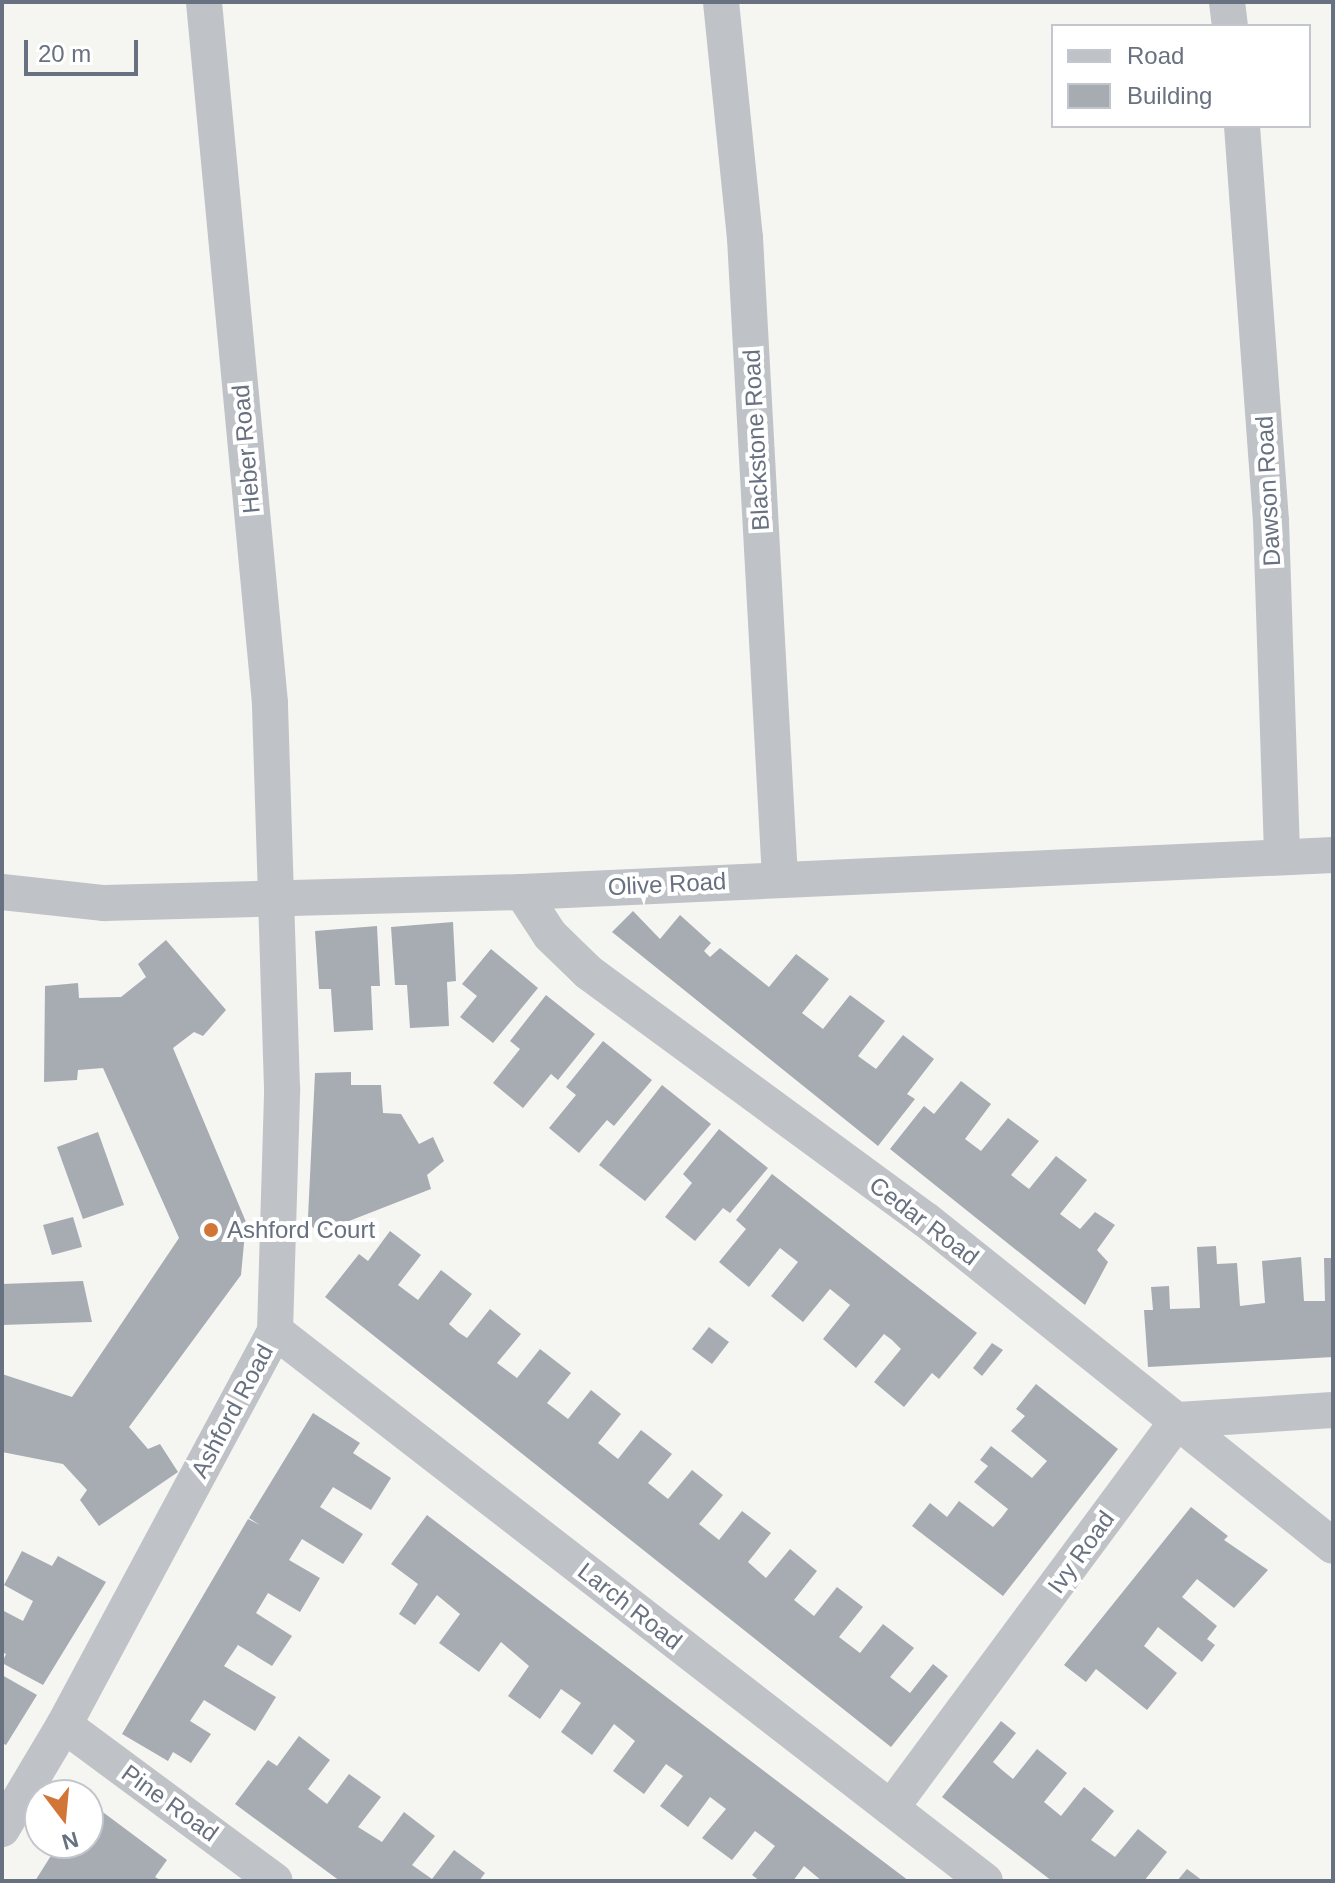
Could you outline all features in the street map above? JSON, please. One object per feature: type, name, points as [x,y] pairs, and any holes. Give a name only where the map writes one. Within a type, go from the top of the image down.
[{"type":"street","name":"Heber Road","points":[[204,2],[270,703],[273,897]]},
{"type":"street","name":"Blackstone Road","points":[[721,2],[745,238],[780,878]]},
{"type":"street","points":[[1227,2],[1230,24]]},
{"type":"street","name":"Dawson Road","points":[[1242,128],[1271,521],[1282,857]]},
{"type":"street","name":"Olive Road","points":[[2,892],[104,903],[522,892],[1333,855]]},
{"type":"street","name":"Cedar Road","points":[[522,892],[550,935],[588,972],[926,1220],[1333,1546]]},
{"type":"street","name":"Ashford Road","points":[[2,1829],[64,1725],[275,1331],[282,1088],[273,897]]},
{"type":"street","name":"Larch Road","points":[[275,1331],[985,1881]]},
{"type":"street","points":[[1178,1420],[1333,1410]]},
{"type":"street","name":"Ivy Road","points":[[891,1808],[1178,1420]]},
{"type":"street","name":"Pine Road","points":[[64,1725],[275,1881]]},
{"type":"building","points":[[633,911],[660,939],[680,915],[711,943],[704,951],[710,957],[720,948],[769,987],[796,954],[829,979],[802,1013],[823,1029],[850,995],[885,1021],[858,1056],[876,1069],[903,1035],[934,1059],[907,1094],[915,1099],[878,1146],[612,932]]},
{"type":"building","points":[[453,922],[456,981],[447,982],[449,1026],[410,1028],[407,985],[395,985],[391,927]]},
{"type":"building","points":[[377,926],[380,986],[371,986],[373,1030],[334,1032],[331,989],[319,989],[315,931]]},
{"type":"building","name":"Ashford Court","points":[[166,940],[226,1010],[203,1036],[194,1032],[173,1048],[246,1222],[241,1275],[129,1427],[148,1449],[160,1444],[178,1472],[99,1526],[80,1500],[87,1490],[63,1464],[2,1452],[2,1374],[72,1397],[179,1238],[103,1068],[78,1070],[77,1080],[44,1082],[45,986],[78,983],[79,998],[121,997],[146,977],[138,964]]},
{"type":"building","points":[[491,949],[538,988],[493,1043],[460,1017],[477,996],[462,984]]},
{"type":"building","points":[[546,995],[595,1034],[558,1080],[551,1074],[523,1108],[493,1083],[520,1049],[510,1041]]},
{"type":"building","points":[[603,1041],[652,1080],[614,1126],[607,1120],[579,1153],[549,1128],[576,1095],[566,1087]]},
{"type":"building","points":[[351,1072],[351,1085],[381,1085],[383,1113],[401,1114],[419,1144],[433,1137],[444,1161],[427,1175],[431,1189],[326,1230],[313,1228],[308,1217],[315,1073]]},
{"type":"building","points":[[961,1081],[991,1104],[965,1139],[981,1151],[1008,1118],[1039,1141],[1011,1175],[1029,1189],[1056,1156],[1087,1180],[1060,1214],[1080,1229],[1095,1212],[1115,1225],[1097,1250],[1108,1262],[1085,1305],[890,1149],[924,1106],[934,1114]]},
{"type":"building","points":[[662,1085],[711,1124],[645,1201],[599,1165]]},
{"type":"building","points":[[719,1129],[768,1168],[730,1213],[723,1208],[695,1241],[665,1217],[692,1183],[683,1174]]},
{"type":"building","points":[[98,1132],[124,1205],[83,1219],[57,1147]]},
{"type":"building","points":[[772,1174],[977,1333],[939,1379],[932,1373],[904,1407],[874,1382],[901,1349],[892,1340],[884,1334],[856,1368],[823,1339],[850,1305],[830,1289],[803,1322],[771,1296],[798,1262],[780,1248],[749,1287],[719,1262],[746,1229],[736,1220]]},
{"type":"building","points":[[73,1217],[82,1247],[52,1255],[43,1225]]},
{"type":"building","points":[[390,1231],[421,1255],[398,1285],[418,1300],[441,1270],[472,1294],[449,1324],[458,1332],[467,1338],[490,1309],[521,1334],[497,1363],[517,1378],[540,1349],[571,1373],[547,1403],[568,1419],[591,1390],[621,1414],[598,1443],[618,1459],[641,1430],[672,1454],[648,1483],[668,1499],[692,1470],[723,1495],[699,1524],[719,1540],[742,1511],[771,1533],[748,1562],[766,1578],[790,1549],[817,1571],[794,1600],[814,1616],[837,1587],[863,1607],[839,1637],[860,1653],[883,1624],[914,1648],[890,1677],[910,1693],[933,1664],[948,1676],[891,1747],[325,1297],[359,1254],[368,1261]]},
{"type":"building","points":[[1216,1246],[1217,1264],[1237,1263],[1240,1306],[1265,1303],[1262,1261],[1301,1257],[1304,1301],[1325,1301],[1324,1258],[1333,1258],[1333,1357],[1148,1367],[1144,1310],[1153,1310],[1151,1287],[1169,1286],[1170,1309],[1200,1308],[1197,1247]]},
{"type":"building","points":[[83,1281],[92,1322],[2,1325],[2,1284]]},
{"type":"building","points":[[709,1327],[729,1342],[712,1364],[692,1349]]},
{"type":"building","points":[[992,1343],[1003,1350],[982,1376],[973,1368]]},
{"type":"building","points":[[1036,1384],[1118,1449],[1003,1596],[912,1526],[930,1503],[947,1517],[959,1501],[993,1527],[1002,1517],[1008,1509],[974,1482],[988,1466],[980,1460],[991,1446],[1032,1478],[1047,1461],[1011,1431],[1025,1416],[1016,1409]]},
{"type":"building","points":[[313,1413],[360,1443],[353,1453],[391,1478],[371,1510],[333,1487],[320,1507],[363,1534],[343,1564],[302,1539],[289,1560],[320,1578],[300,1612],[268,1593],[256,1613],[292,1636],[272,1666],[238,1645],[224,1666],[276,1697],[255,1731],[204,1700],[190,1721],[211,1734],[191,1763],[173,1752],[168,1761],[122,1734],[248,1519],[260,1525],[249,1518]]},
{"type":"building","points":[[1191,1507],[1228,1536],[1224,1540],[1268,1570],[1234,1608],[1197,1579],[1182,1597],[1217,1626],[1207,1639],[1215,1645],[1202,1662],[1158,1627],[1144,1646],[1177,1673],[1147,1710],[1096,1669],[1086,1682],[1064,1665]]},
{"type":"building","points":[[427,1515],[909,1881],[822,1881],[804,1866],[793,1881],[760,1881],[752,1875],[775,1846],[755,1831],[732,1860],[702,1838],[726,1809],[710,1797],[688,1827],[660,1806],[683,1776],[666,1764],[644,1794],[613,1771],[635,1741],[614,1724],[592,1755],[561,1732],[581,1703],[561,1689],[540,1719],[508,1696],[529,1666],[501,1642],[479,1672],[439,1643],[460,1614],[437,1595],[415,1625],[399,1614],[418,1584],[391,1564]]},
{"type":"building","points":[[22,1551],[52,1566],[58,1556],[106,1582],[43,1685],[2,1663],[6,1654],[2,1652],[2,1610],[23,1621],[33,1601],[4,1585]]},
{"type":"building","points":[[2,1675],[37,1695],[6,1745],[2,1743]]},
{"type":"building","points":[[1001,1721],[1016,1733],[993,1762],[1013,1779],[1037,1749],[1067,1773],[1044,1802],[1061,1816],[1084,1787],[1114,1811],[1091,1840],[1115,1857],[1138,1829],[1167,1852],[1144,1881],[1052,1881],[942,1797]]},
{"type":"building","points":[[299,1736],[330,1760],[308,1789],[327,1804],[349,1774],[381,1797],[358,1827],[382,1842],[404,1812],[435,1836],[412,1865],[432,1879],[454,1850],[485,1873],[479,1881],[340,1881],[235,1804],[268,1760],[277,1766]]},
{"type":"building","points":[[104,1813],[167,1860],[155,1877],[162,1881],[35,1881],[49,1859],[104,1859]]},
{"type":"building","points":[[1187,1869],[1203,1881],[1177,1881]]},
{"type":"place","name":"Ashford Court","points":[[211,1230]]}]
